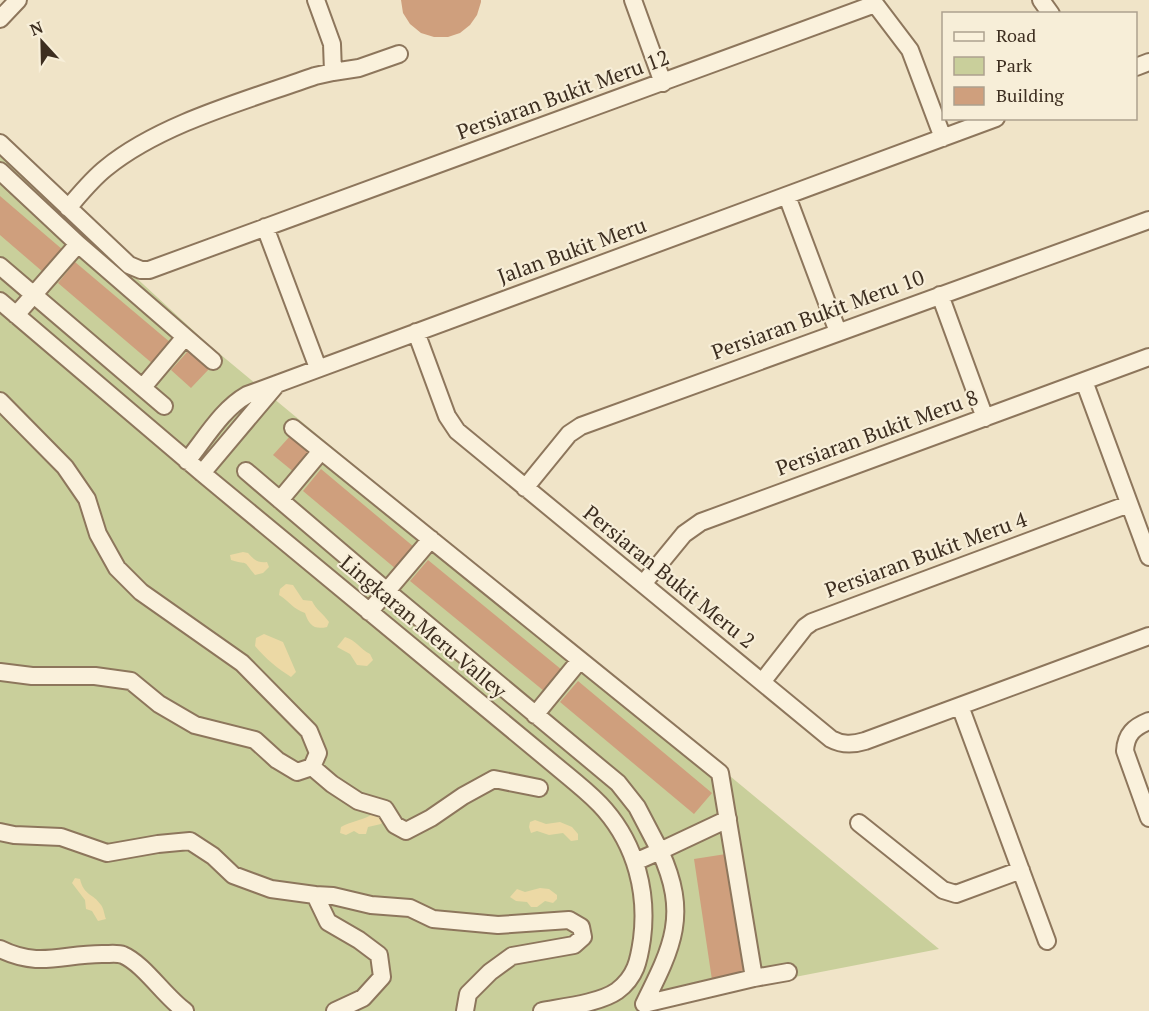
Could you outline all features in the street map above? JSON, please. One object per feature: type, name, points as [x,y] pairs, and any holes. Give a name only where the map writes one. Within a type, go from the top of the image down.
[{"type":"street","points":[[0,19],[18,0]]},
{"type":"street","points":[[316,0],[332,44],[333,72]]},
{"type":"street","points":[[633,0],[663,83]]},
{"type":"street","points":[[873,2],[910,50],[944,138]]},
{"type":"street","name":"Persiaran Bukit Meru 12","points":[[0,143],[129,265],[141,270],[156,268],[663,83],[873,2]]},
{"type":"street","points":[[68,208],[106,167],[159,134],[315,76],[359,68],[399,54]]},
{"type":"street","name":"Jalan Bukit Meru","points":[[187,460],[237,400],[277,383],[991,120]]},
{"type":"street","points":[[0,171],[78,244],[213,361]]},
{"type":"street","points":[[787,196],[838,332]]},
{"type":"street","name":"Persiaran Bukit Meru 10","points":[[525,488],[569,434],[581,426],[1149,220]]},
{"type":"street","points":[[265,227],[318,368]]},
{"type":"street","points":[[16,315],[78,244]]},
{"type":"street","points":[[0,266],[164,406]]},
{"type":"street","points":[[940,295],[985,418]]},
{"type":"street","name":"Lingkaran Meru Valley","points":[[0,301],[202,473],[594,798],[614,823],[635,862],[642,889],[644,905],[641,941],[635,971],[622,986],[608,995],[542,1011]]},
{"type":"street","name":"Persiaran Bukit Meru 2","points":[[416,332],[452,426],[831,739],[847,744],[865,741],[1149,636]]},
{"type":"street","points":[[142,387],[185,337]]},
{"type":"street","name":"Persiaran Bukit Meru 8","points":[[643,584],[684,534],[701,522],[1149,357]]},
{"type":"street","points":[[1084,381],[1149,557]]},
{"type":"street","points":[[202,473],[277,383]]},
{"type":"street","points":[[0,401],[70,475],[87,499],[98,534],[117,568],[141,592],[242,663],[309,731],[318,753],[312,767],[297,772],[277,760],[255,740],[195,724],[159,704],[131,681],[95,676],[32,676],[0,672]]},
{"type":"street","points":[[293,428],[720,774],[754,978]]},
{"type":"street","points":[[280,500],[321,451]]},
{"type":"street","points":[[246,471],[618,783],[629,795],[660,851],[675,892],[674,932],[663,964],[644,1004],[788,972]]},
{"type":"street","name":"Persiaran Bukit Meru 4","points":[[762,682],[805,627],[812,622],[1129,504]]},
{"type":"street","points":[[369,612],[430,539]]},
{"type":"street","points":[[535,715],[580,660]]},
{"type":"street","points":[[960,706],[1047,941]]},
{"type":"street","points":[[1149,721],[1130,732],[1125,751],[1149,818]]},
{"type":"street","points":[[312,767],[358,801],[385,809],[395,825],[406,831],[494,779],[539,788]]},
{"type":"street","points":[[635,862],[728,819]]},
{"type":"street","points":[[859,823],[943,890],[956,894],[1020,870]]},
{"type":"street","points":[[0,832],[14,836],[61,837],[107,853],[190,841],[213,856],[233,875],[271,889],[333,896],[371,905],[410,908],[433,919],[498,925],[569,920],[581,927],[583,937],[574,945],[512,956],[490,972],[468,994],[465,1011]]},
{"type":"street","points":[[315,895],[328,922],[379,955],[382,977],[363,998],[334,1011]]},
{"type":"street","points":[[0,949],[16,957],[44,961],[98,954],[122,954],[140,967],[174,1003],[185,1011]]},
{"type":"green space","points":[[0,152],[209,345],[939,949],[764,983],[647,1011],[0,1011]]},
{"type":"sand","points":[[248,553],[254,559],[267,562],[269,567],[263,573],[255,575],[245,563],[231,560],[230,555]]},
{"type":"sand","points":[[286,584],[293,585],[303,600],[312,601],[329,622],[327,627],[313,626],[305,613],[279,595],[280,589]]},
{"type":"sand","points":[[264,634],[283,642],[296,672],[291,677],[255,646],[256,638]]},
{"type":"sand","points":[[345,637],[370,654],[373,660],[367,666],[357,665],[350,654],[337,647]]},
{"type":"sand","points":[[371,815],[381,815],[385,819],[381,824],[368,827],[366,834],[354,831],[346,835],[340,833],[341,827]]},
{"type":"sand","points":[[535,820],[546,824],[560,822],[572,827],[578,834],[578,840],[571,841],[563,833],[549,835],[537,831],[531,833],[530,822]]},
{"type":"sand","points":[[75,878],[80,879],[86,892],[98,901],[106,919],[98,921],[92,911],[86,909],[85,900],[72,883]]},
{"type":"sand","points":[[540,888],[549,889],[557,895],[557,899],[553,903],[545,901],[537,907],[531,907],[527,902],[516,901],[510,897],[517,889],[525,892]]},
{"type":"building","points":[[401,0],[481,0],[481,2],[477,15],[460,33],[448,37],[434,37],[421,33],[410,24],[403,13]]},
{"type":"building","points":[[0,196],[63,250],[43,272],[0,235]]},
{"type":"building","points":[[75,262],[171,343],[153,364],[58,283]]},
{"type":"building","points":[[189,350],[209,369],[191,388],[171,370]]},
{"type":"building","points":[[291,435],[312,452],[295,473],[273,455]]},
{"type":"building","points":[[321,469],[414,547],[396,569],[303,491]]},
{"type":"building","points":[[428,560],[562,670],[544,691],[410,581]]},
{"type":"building","points":[[578,681],[712,793],[694,814],[560,702]]},
{"type":"building","points":[[726,854],[744,975],[712,980],[694,859]]}]
